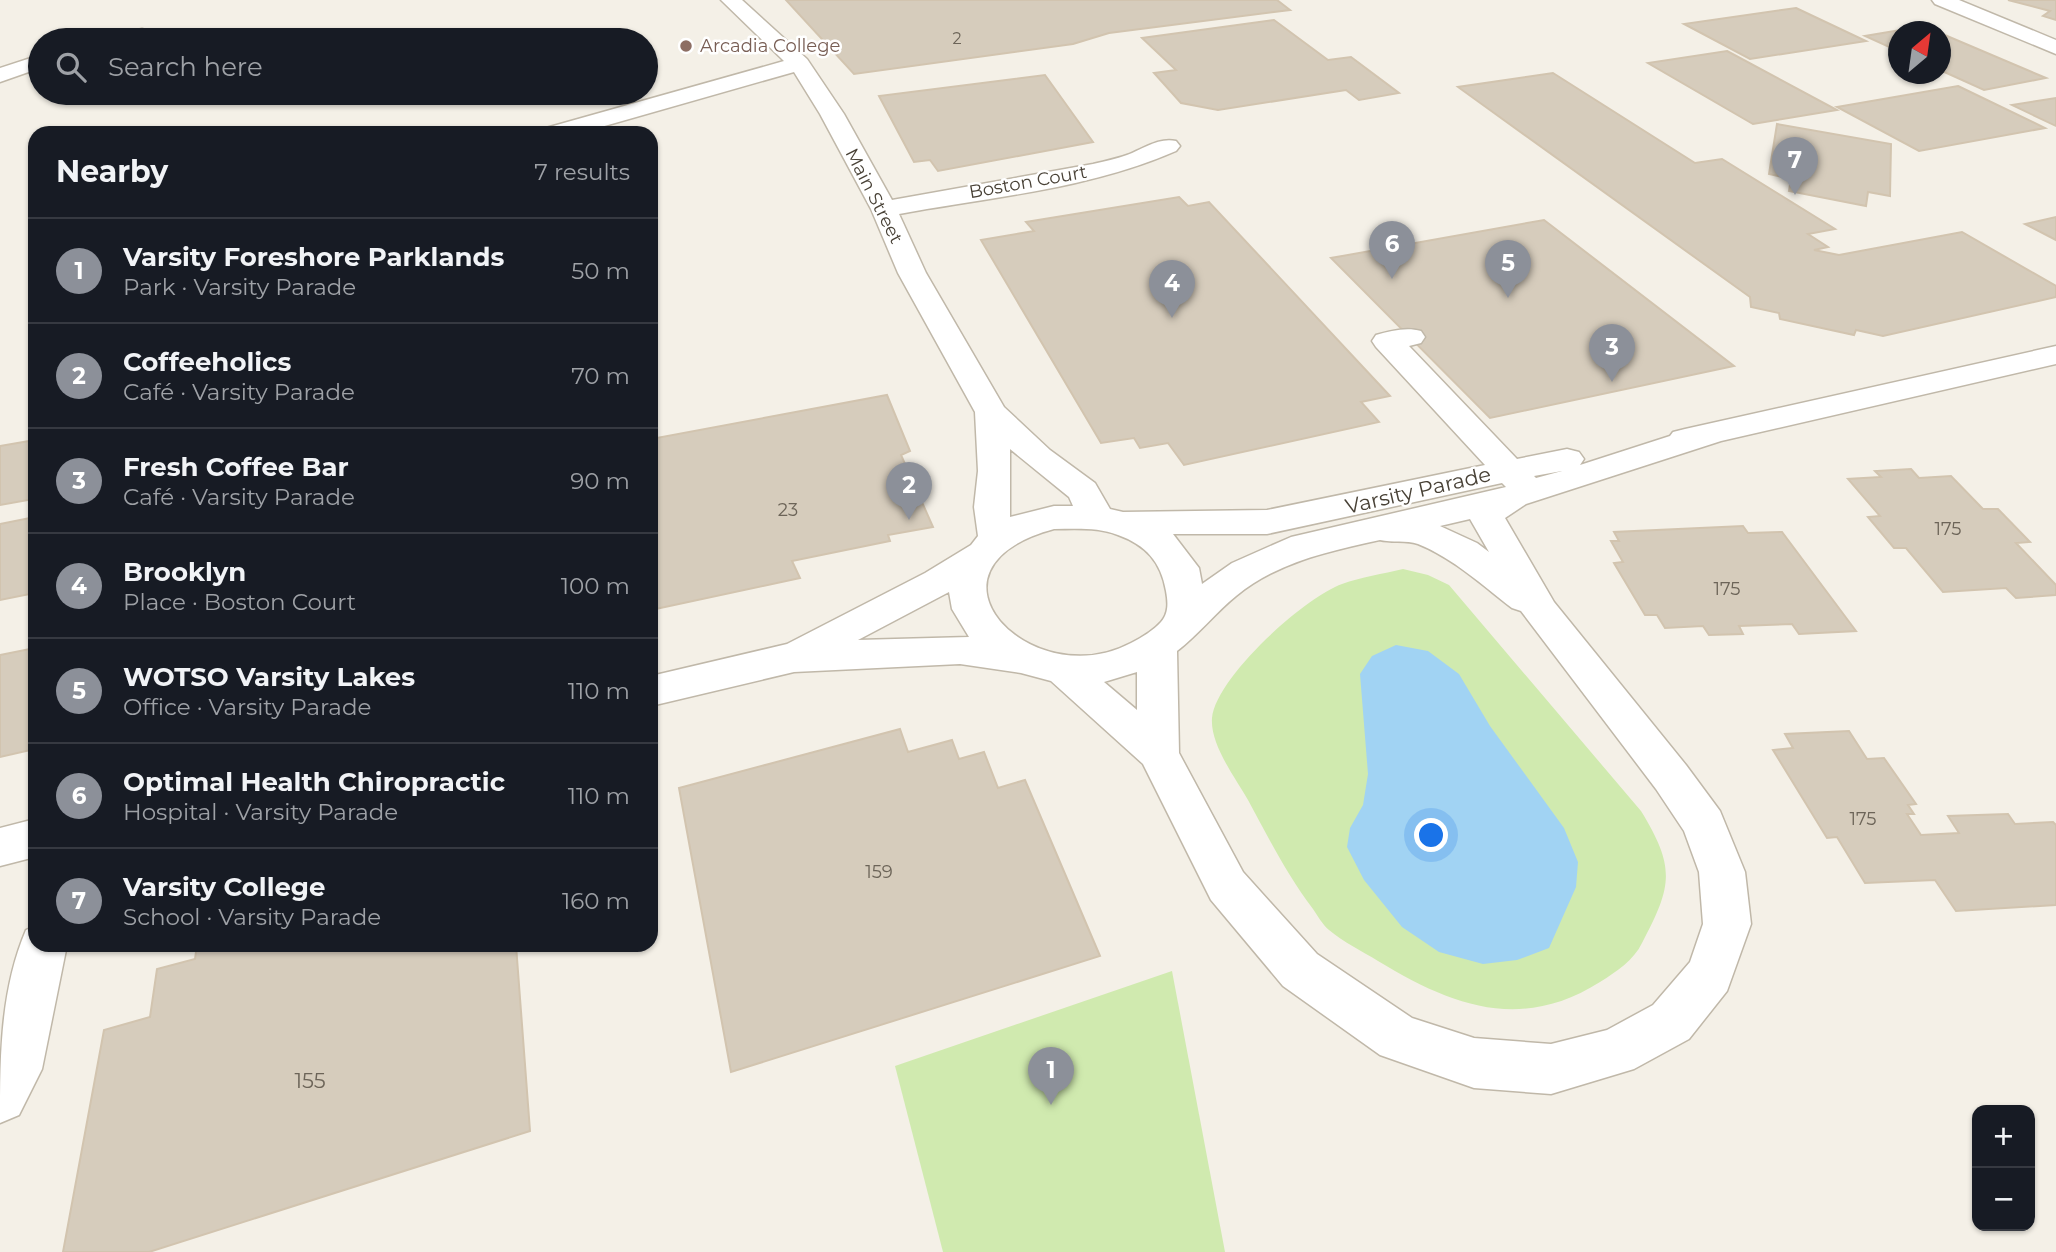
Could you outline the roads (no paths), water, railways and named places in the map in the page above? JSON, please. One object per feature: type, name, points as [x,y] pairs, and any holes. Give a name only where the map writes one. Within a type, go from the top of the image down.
[{"type":"street","name":"Main Street","points":[[732,0],[799,64],[832,114],[884,209],[912,273],[991,412]]},
{"type":"street","points":[[1942,0],[2056,48]]},
{"type":"street","points":[[658,104],[799,64]]},
{"type":"street","points":[[0,75],[28,65]]},
{"type":"street","points":[[579,126],[653,105]]},
{"type":"street","name":"Boston Court","points":[[884,209],[1094,171],[1133,161],[1168,146]]},
{"type":"street","points":[[991,412],[995,471],[987,547],[968,577],[968,601],[978,625],[999,645],[1045,664],[1158,753],[1227,886],[1300,970],[1398,1038],[1474,1063],[1551,1069],[1616,1052],[1671,1021],[1710,975],[1727,924],[1722,872],[1704,824],[1691,805],[1541,611],[1486,515],[1517,485],[1387,341],[1410,337]]},
{"type":"street","name":"Varsity Parade","points":[[1167,638],[1228,583],[1298,547],[1368,530],[1517,485],[1709,435],[2056,355]]},
{"type":"street","points":[[991,412],[1038,457],[1083,491],[1110,520]]},
{"type":"street","name":"Varsity Parade","points":[[1110,520],[1267,522],[1517,485]]},
{"type":"street","points":[[658,689],[794,657],[960,650],[1045,664],[1097,668],[1130,662],[1167,638],[1187,605],[1186,580],[1174,556],[1152,537],[1110,520],[1068,516],[1042,519],[1016,527],[938,582],[794,657]]},
{"type":"street","points":[[1368,530],[1420,531],[1464,552],[1541,611]]},
{"type":"street","points":[[1158,753],[1167,638]]},
{"type":"street","points":[[0,847],[28,840]]},
{"type":"street","points":[[0,1097],[16,1069],[41,952]]},
{"type":"water","points":[[1396,645],[1428,651],[1459,674],[1490,726],[1564,828],[1578,862],[1576,887],[1549,948],[1517,960],[1483,964],[1439,952],[1402,927],[1364,880],[1347,847],[1350,828],[1363,805],[1368,774],[1360,674],[1372,656]]},
{"type":"place","name":"Arcadia College","points":[[686,46]]},
{"type":"place","name":"Varsity College","points":[[1795,195]]},
{"type":"place","name":"Optimal Health Chiropractic","points":[[1392,279]]},
{"type":"place","name":"WOTSO Varsity Lakes","points":[[1508,298]]},
{"type":"place","name":"Brooklyn","points":[[1172,318]]},
{"type":"place","name":"Fresh Coffee Bar","points":[[1612,382]]},
{"type":"place","name":"Coffeeholics","points":[[909,520]]},
{"type":"place","name":"Varsity Foreshore Parklands","points":[[1051,1105]]}]
